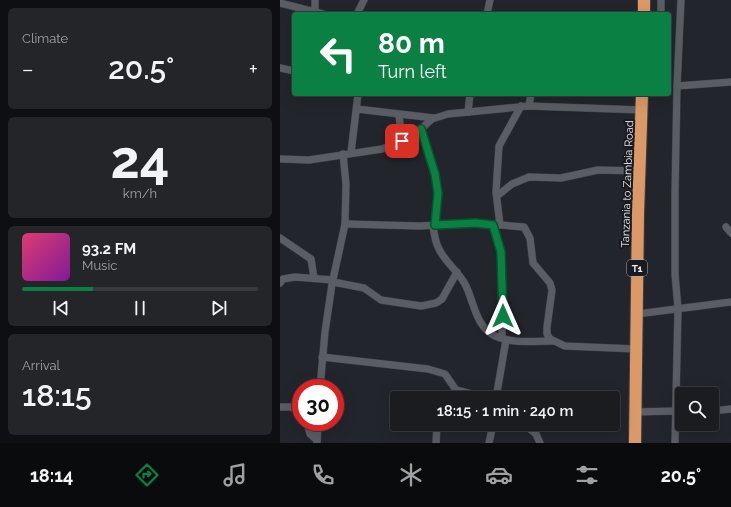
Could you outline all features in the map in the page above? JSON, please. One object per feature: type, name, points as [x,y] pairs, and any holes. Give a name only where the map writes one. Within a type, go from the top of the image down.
[{"type":"highway","points":[[644,0],[644,12]]},
{"type":"highway","name":"Tanzania to Zambia Road","points":[[635,443],[642,96]]},
{"type":"street","points":[[280,3],[315,12],[315,0]]},
{"type":"street","points":[[358,12],[364,0]]},
{"type":"street","points":[[487,12],[490,0]]},
{"type":"street","points":[[661,0],[661,12]]},
{"type":"street","points":[[677,387],[678,309],[675,246],[676,86],[681,0]]},
{"type":"street","points":[[280,68],[292,71]]},
{"type":"street","points":[[671,78],[677,78]]},
{"type":"street","points":[[676,86],[731,82]]},
{"type":"street","points":[[351,153],[358,96]]},
{"type":"street","points":[[468,112],[470,96]]},
{"type":"street","points":[[529,106],[531,96]]},
{"type":"street","points":[[357,110],[434,118],[448,114],[521,106],[642,110]]},
{"type":"street","points":[[497,391],[504,339],[501,252],[497,225],[499,146],[521,106]]},
{"type":"street","points":[[399,115],[402,141]]},
{"type":"street","points":[[280,159],[309,160],[382,149],[412,137],[434,118]]},
{"type":"street","points":[[421,129],[435,174],[438,193],[434,225],[435,240],[439,250],[457,272],[470,295],[478,319],[485,328],[494,335],[504,339],[553,341],[565,346],[636,349]]},
{"type":"street","points":[[321,379],[322,357],[333,281],[345,224],[346,184],[343,154]]},
{"type":"street","points":[[497,196],[512,184],[529,177],[561,178],[598,170],[640,171]]},
{"type":"street","points":[[345,224],[434,225],[476,223],[524,227],[528,231],[533,263],[550,283],[552,290],[547,334],[553,341]]},
{"type":"street","points":[[726,227],[731,233]]},
{"type":"street","points":[[280,238],[311,259],[314,278]]},
{"type":"street","points":[[280,283],[283,279],[289,278],[314,278],[333,281],[364,288],[381,300],[422,306],[436,303],[442,299],[457,272]]},
{"type":"street","points":[[637,314],[731,302]]},
{"type":"street","points":[[322,357],[428,369],[445,374],[456,390],[460,391]]},
{"type":"street","points":[[280,407],[292,408]]},
{"type":"street","points":[[719,410],[731,409]]},
{"type":"street","points":[[635,412],[675,413]]},
{"type":"street","points":[[309,431],[317,442]]},
{"type":"street","points":[[317,442],[318,431]]},
{"type":"street","points":[[436,443],[437,431]]},
{"type":"street","points":[[489,443],[492,431]]},
{"type":"street","points":[[532,431],[536,434],[540,443]]},
{"type":"street","points":[[675,443],[676,431]]},
{"type":"route","points":[[402,141],[412,137],[421,129],[435,174],[438,193],[435,225],[476,223],[493,225],[501,252],[503,316]]}]
